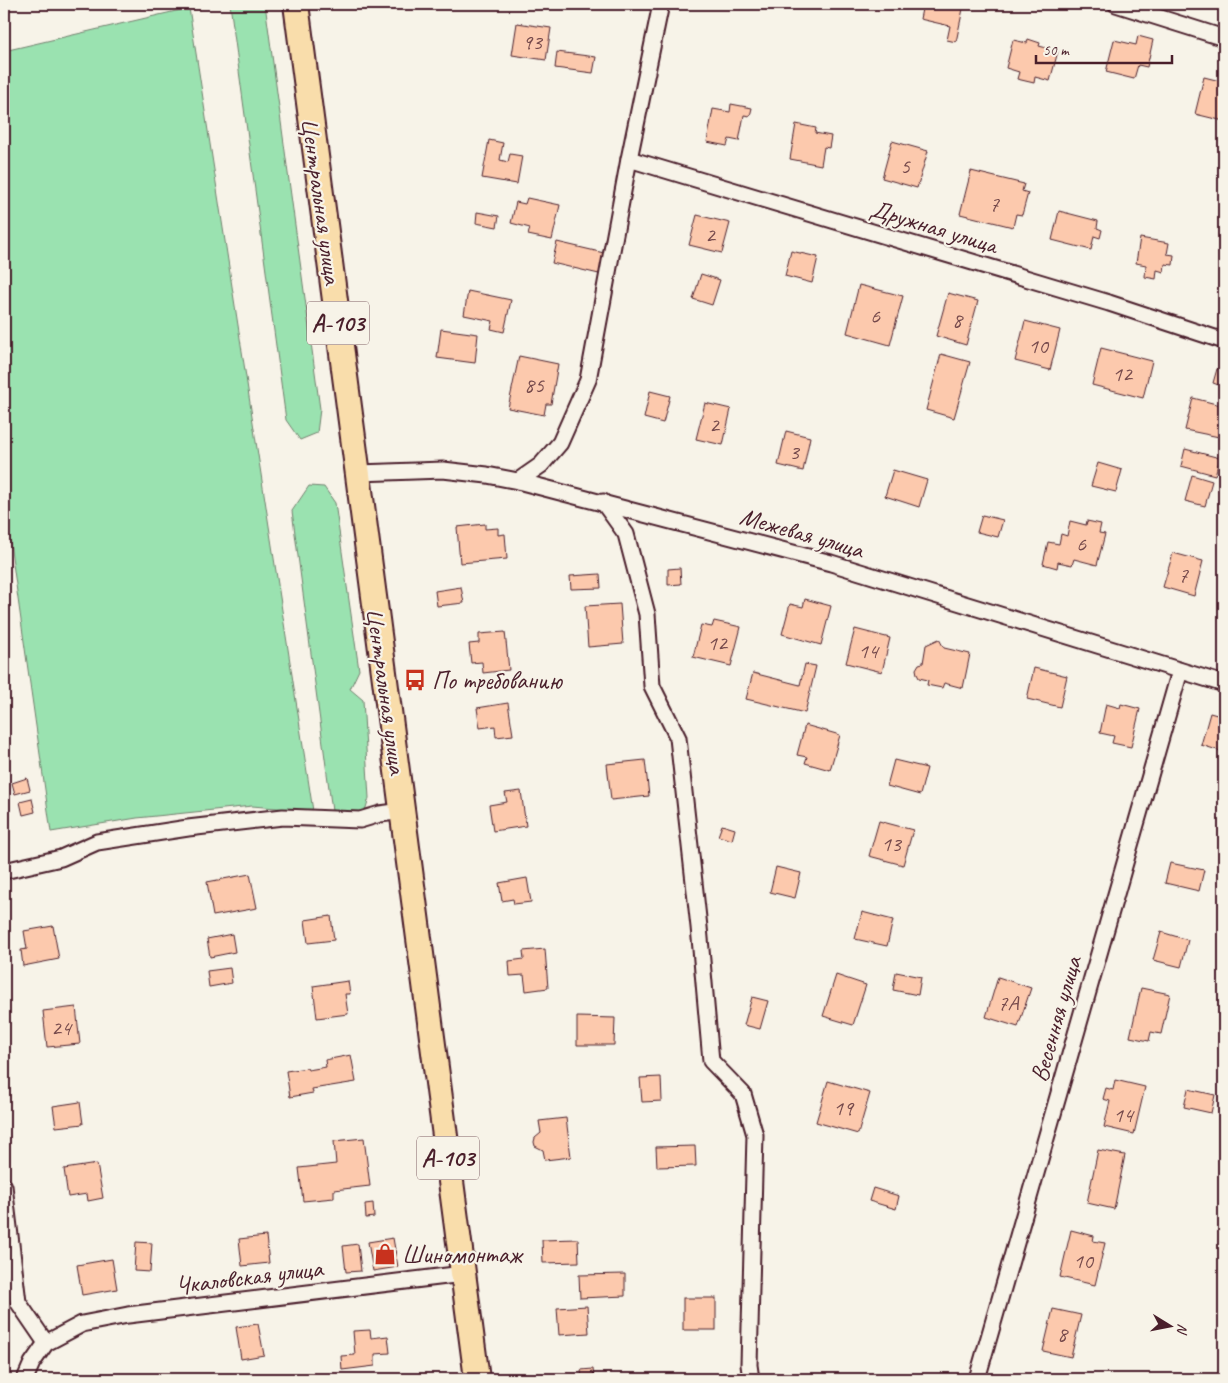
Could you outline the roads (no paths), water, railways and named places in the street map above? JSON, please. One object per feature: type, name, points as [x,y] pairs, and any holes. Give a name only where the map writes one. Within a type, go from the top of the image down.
[{"type":"main road","name":"Центральная улица","points":[[296,4],[477,1379]]},
{"type":"street","points":[[518,481],[541,465],[560,443],[588,380],[629,159],[661,4]]},
{"type":"street","points":[[1116,4],[1224,38]]},
{"type":"street","name":"Дружная улица","points":[[629,159],[1099,300],[1224,341]]},
{"type":"street","name":"Межевая улица","points":[[359,473],[443,470],[518,481],[830,563],[1224,684]]},
{"type":"street","points":[[603,502],[626,534],[647,614],[652,686],[678,738],[712,1061],[742,1094],[755,1135],[749,1364],[751,1379]]},
{"type":"street","name":"Весенняя улица","points":[[977,1379],[1180,671]]},
{"type":"street","points":[[4,871],[61,858],[97,842],[188,828],[283,817],[360,820],[380,814],[403,811]]},
{"type":"street","points":[[4,1186],[18,1302],[46,1343]]},
{"type":"street","name":"Чкаловская улица","points":[[25,1379],[32,1363],[46,1343],[82,1324],[128,1315],[463,1274]]},
{"type":"place","name":"По требованию","points":[[415,680]]},
{"type":"place","name":"Шиномонтаж","points":[[385,1254]]}]
